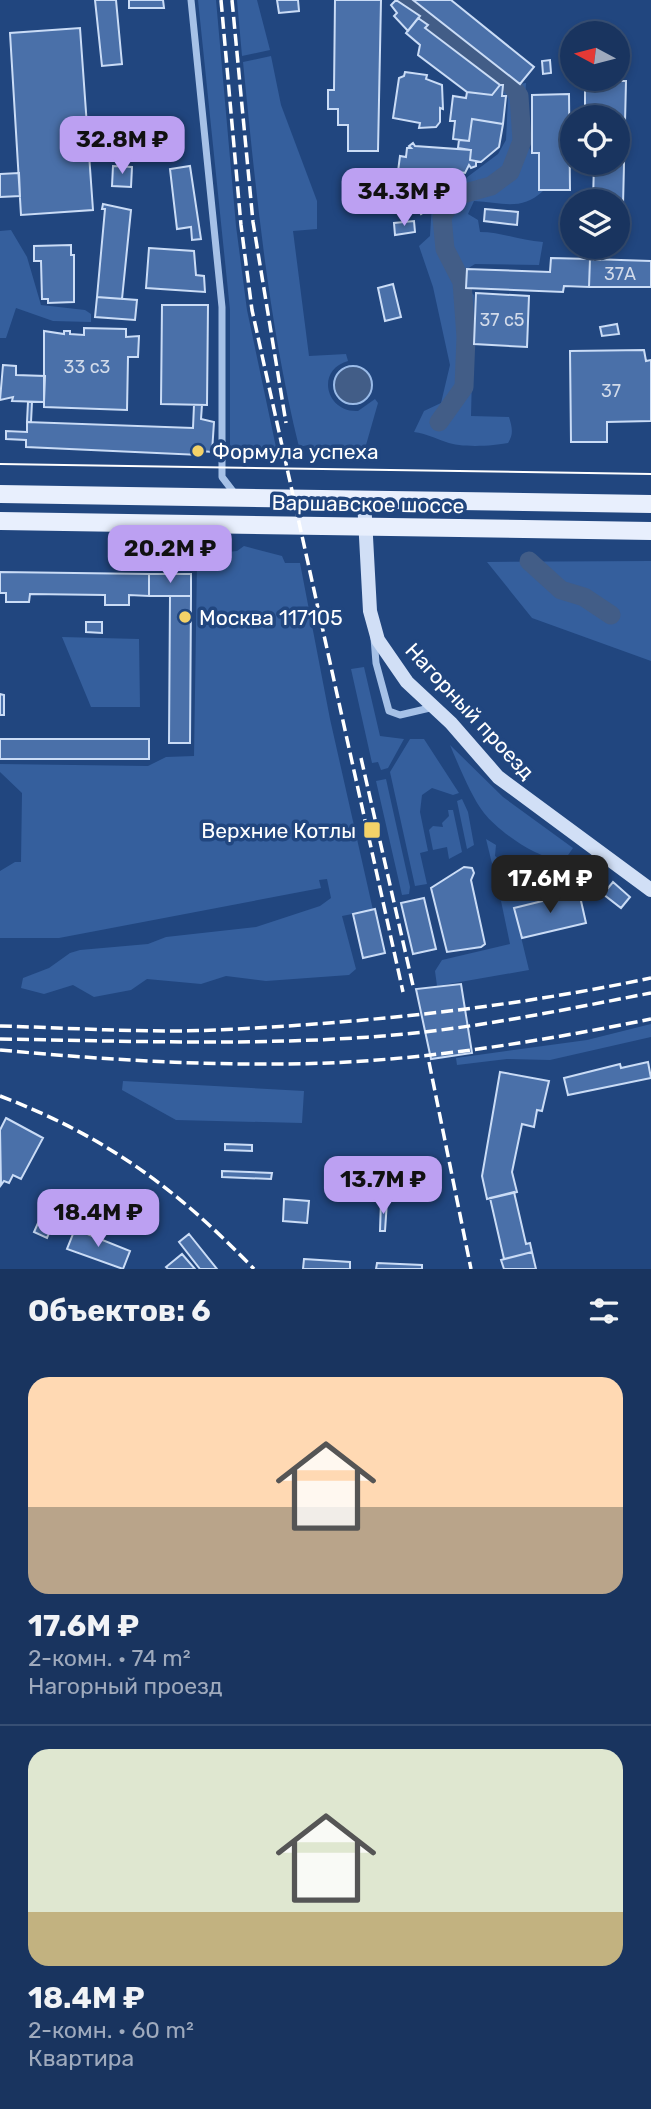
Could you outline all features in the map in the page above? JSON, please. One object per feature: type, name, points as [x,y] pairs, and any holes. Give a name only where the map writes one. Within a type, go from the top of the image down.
[{"type":"main road","name":"Варшавское шоссе","points":[[0,494],[651,504]]},
{"type":"main road","name":"Варшавское шоссе","points":[[0,521],[651,531]]},
{"type":"street","points":[[191,0],[222,307],[222,477],[216,488],[202,497]]},
{"type":"street","points":[[222,477],[229,488],[242,498]]},
{"type":"street","name":"Нагорный проезд","points":[[364,500],[373,627],[385,652],[407,682],[435,707],[511,789],[651,890]]},
{"type":"street","points":[[373,627],[376,663],[389,711],[400,715],[435,707]]},
{"type":"shaded area","points":[[198,0],[216,0],[236,226],[247,310],[277,452],[257,451],[257,458],[233,458],[230,453],[230,310]]},
{"type":"shaded area","points":[[237,0],[257,0],[270,50],[242,56]]},
{"type":"shaded area","points":[[462,42],[519,84],[526,83],[523,136],[532,153],[538,154],[539,190],[543,191],[535,198],[518,204],[474,201],[468,214],[478,220],[480,232],[543,242],[539,265],[475,264],[467,269],[466,288],[474,295],[471,416],[509,417],[512,427],[508,443],[486,446],[452,444],[414,432],[424,411],[441,403],[450,365],[433,287],[419,246],[430,236],[432,203],[440,185],[458,184],[498,154],[506,140],[508,98],[504,94],[504,84],[455,50],[456,44]]},
{"type":"shaded area","points":[[271,56],[281,105],[317,201],[317,229],[293,231],[309,356],[346,354],[348,361],[331,373],[328,381],[332,398],[338,405],[347,410],[358,411],[375,399],[378,403],[362,459],[310,459],[308,445],[299,447],[288,399],[264,256],[243,62]]},
{"type":"shaded area","points":[[11,230],[27,257],[41,305],[85,310],[91,314],[91,322],[53,321],[16,308],[6,338],[0,338],[0,231]]},
{"type":"shaded area","points":[[353,366],[366,372],[372,385],[366,398],[353,404],[340,398],[334,385],[340,372]]},
{"type":"shaded area","points":[[244,546],[282,556],[285,563],[300,563],[330,719],[373,910],[342,916],[356,969],[349,975],[266,981],[226,976],[201,984],[147,979],[131,990],[94,997],[73,985],[44,994],[21,988],[23,978],[49,968],[70,953],[80,950],[148,944],[166,937],[256,927],[320,906],[331,898],[327,879],[319,880],[321,888],[59,938],[0,938],[0,871],[15,862],[21,862],[22,793],[0,772],[0,764],[148,766],[166,757],[194,756],[197,563],[201,562],[201,555],[237,551]]},
{"type":"shaded area","points":[[651,561],[651,661],[532,618],[487,562]]},
{"type":"shaded area","points":[[62,637],[139,639],[140,707],[91,707]]},
{"type":"shaded area","points":[[364,667],[380,736],[404,739],[388,768],[381,770],[378,762],[372,763],[351,669]]},
{"type":"shaded area","points":[[410,739],[424,739],[459,793],[453,795],[432,788],[422,795],[420,812],[428,851],[420,853],[427,884],[415,886],[390,772]]},
{"type":"shaded area","points":[[450,745],[503,797],[573,848],[566,858],[557,859],[534,852],[510,837],[491,820],[475,799]]},
{"type":"shaded area","points":[[386,779],[410,887],[409,894],[402,895],[376,781]]},
{"type":"shaded area","points":[[462,799],[468,812],[474,845],[467,849],[457,801]]},
{"type":"shaded area","points":[[448,810],[453,810],[462,852],[449,859],[447,847],[433,850],[429,830],[433,826],[443,827],[442,823],[449,816]]},
{"type":"shaded area","points":[[486,839],[496,845],[495,856],[540,888],[500,897],[499,892],[511,889],[509,877],[496,880]]},
{"type":"shaded area","points":[[566,887],[568,895],[514,908],[529,970],[437,986],[435,971],[442,960],[510,944],[501,901]]},
{"type":"shaded area","points":[[651,1024],[651,1037],[550,1060],[507,1059],[457,1065],[456,1058],[587,1040]]},
{"type":"shaded area","points":[[123,1081],[304,1091],[302,1123],[176,1120],[122,1090]]},
{"type":"building","points":[[95,0],[116,0],[122,64],[102,66]]},
{"type":"building","points":[[129,0],[163,0],[164,8],[129,8]]},
{"type":"building","points":[[277,0],[298,0],[299,11],[279,13]]},
{"type":"building","points":[[335,0],[381,0],[378,151],[348,151],[348,125],[338,125],[338,109],[328,109],[328,90],[334,90]]},
{"type":"building","points":[[396,0],[420,16],[408,31],[394,16],[397,13],[391,5]]},
{"type":"building","points":[[413,0],[451,0],[534,67],[520,84]]},
{"type":"building","points":[[418,18],[428,25],[425,28],[500,85],[492,95],[467,92],[418,55],[420,45],[406,33]]},
{"type":"building","points":[[80,28],[93,210],[21,215],[10,33]]},
{"type":"building","points":[[550,60],[551,73],[543,74],[542,61]]},
{"type":"building","points":[[405,72],[427,75],[426,79],[442,85],[443,109],[440,108],[440,122],[436,127],[419,128],[420,123],[393,118],[399,78],[404,76]]},
{"type":"building","points":[[503,85],[502,96],[506,96],[503,124],[472,119],[469,141],[453,139],[455,121],[450,121],[453,96],[466,98],[467,92],[492,95]]},
{"type":"building","points":[[585,91],[626,91],[625,105],[585,105]]},
{"type":"building","points":[[569,94],[569,105],[560,105],[560,175],[570,175],[570,189],[539,190],[539,153],[532,153],[532,95]]},
{"type":"building","points":[[472,119],[503,124],[499,147],[481,162],[470,160],[471,150],[458,148],[459,140],[469,141]]},
{"type":"building","points":[[413,143],[415,146],[471,150],[470,160],[476,161],[476,166],[471,168],[469,165],[465,173],[459,172],[458,180],[444,179],[443,185],[430,183],[429,187],[418,188],[402,186],[403,180],[397,179],[400,156],[406,157],[407,148],[411,148],[409,146]]},
{"type":"building","points":[[113,166],[132,167],[131,187],[112,186]]},
{"type":"building","points":[[190,166],[201,239],[192,240],[191,227],[177,229],[170,169]]},
{"type":"building","points":[[19,173],[20,196],[0,197],[0,174]]},
{"type":"building","points":[[594,175],[624,175],[623,189],[593,189]]},
{"type":"building","points":[[423,195],[430,208],[421,214],[413,200]]},
{"type":"building","points":[[103,204],[131,210],[122,299],[97,297],[105,209],[102,209]]},
{"type":"building","points":[[485,209],[518,212],[517,225],[484,221]]},
{"type":"building","points":[[414,221],[415,232],[395,235],[394,223]]},
{"type":"building","points":[[71,245],[71,255],[74,255],[74,302],[48,303],[48,299],[42,299],[41,261],[34,261],[34,246]]},
{"type":"building","points":[[149,248],[194,251],[196,275],[204,276],[205,292],[146,288]]},
{"type":"building","points":[[551,258],[590,259],[589,287],[564,286],[563,292],[466,288],[467,269],[550,272]]},
{"type":"building","points":[[590,259],[651,261],[651,287],[589,287]]},
{"type":"building","points":[[393,284],[401,317],[385,321],[378,288]]},
{"type":"building","points":[[476,293],[529,296],[527,347],[474,344]]},
{"type":"building","points":[[97,297],[137,300],[135,320],[95,317]]},
{"type":"building","points":[[162,305],[208,305],[207,405],[161,404]]},
{"type":"building","points":[[617,324],[619,334],[602,336],[600,327]]},
{"type":"building","points":[[84,328],[126,329],[126,337],[139,336],[138,357],[128,357],[127,410],[44,407],[44,331],[64,334],[64,331],[70,331],[70,334],[84,335]]},
{"type":"building","points":[[644,350],[646,361],[651,360],[651,421],[607,422],[607,442],[571,442],[570,351]]},
{"type":"building","points":[[3,365],[16,366],[16,375],[45,376],[44,402],[12,401],[13,397],[0,400]]},
{"type":"building","points":[[28,402],[32,402],[31,422],[27,422]]},
{"type":"building","points":[[194,405],[202,405],[201,419],[214,422],[212,452],[201,451],[200,455],[26,447],[26,440],[6,439],[6,431],[27,432],[27,422],[193,428]]},
{"type":"building","points":[[0,572],[149,574],[149,596],[129,595],[129,605],[105,605],[105,595],[30,594],[29,602],[6,602],[6,593],[0,593]]},
{"type":"building","points":[[149,574],[191,574],[191,596],[149,596]]},
{"type":"building","points":[[170,596],[191,596],[190,743],[169,743]]},
{"type":"building","points":[[86,622],[102,622],[102,633],[86,632]]},
{"type":"building","points":[[0,694],[4,695],[4,715],[0,715]]},
{"type":"building","points":[[0,739],[149,739],[149,759],[0,759]]},
{"type":"building","points":[[464,867],[472,868],[474,873],[471,880],[485,944],[481,947],[447,952],[431,888]]},
{"type":"building","points":[[613,882],[630,897],[621,908],[603,894]]},
{"type":"building","points":[[579,892],[586,923],[522,938],[514,908]]},
{"type":"building","points":[[424,898],[436,949],[413,954],[401,903]]},
{"type":"building","points":[[375,909],[385,953],[363,958],[353,914]]},
{"type":"building","points":[[461,984],[472,1053],[431,1059],[416,989]]},
{"type":"building","points":[[648,1062],[651,1078],[568,1095],[564,1078],[620,1064],[621,1068]]},
{"type":"building","points":[[500,1072],[549,1081],[542,1111],[537,1110],[534,1127],[522,1124],[512,1172],[517,1192],[487,1199],[482,1176]]},
{"type":"building","points":[[6,1118],[43,1138],[21,1179],[13,1175],[9,1183],[4,1181],[1,1185],[0,1130]]},
{"type":"building","points":[[225,1144],[252,1145],[252,1151],[225,1150]]},
{"type":"building","points":[[383,1160],[389,1160],[387,1194],[382,1194]]},
{"type":"building","points":[[222,1171],[272,1173],[271,1179],[222,1177]]},
{"type":"building","points":[[514,1192],[526,1244],[530,1243],[532,1252],[504,1259],[490,1198]]},
{"type":"building","points":[[50,1196],[63,1201],[47,1238],[34,1232]]},
{"type":"building","points":[[284,1199],[309,1201],[307,1223],[283,1221]]},
{"type":"building","points":[[381,1201],[387,1201],[385,1231],[380,1231]]},
{"type":"building","points":[[75,1229],[130,1251],[123,1269],[67,1249]]},
{"type":"building","points":[[189,1234],[217,1269],[200,1269],[179,1242]]},
{"type":"building","points":[[532,1252],[536,1269],[504,1269],[501,1260]]},
{"type":"building","points":[[182,1254],[195,1269],[166,1267]]},
{"type":"building","points":[[304,1259],[350,1262],[350,1269],[303,1269]]},
{"type":"building","points":[[377,1263],[422,1265],[422,1269],[376,1269]]},
{"type":"waterway","points":[[405,0],[507,79],[519,96],[522,141],[510,172],[491,186],[455,196],[442,217],[445,249],[462,282],[466,337],[464,387],[439,422]]},
{"type":"waterway","points":[[529,561],[561,590],[584,597],[611,615]]},
{"type":"tram line","points":[[0,464],[651,474]]},
{"type":"railway","points":[[221,0],[241,225],[252,310],[403,992]]},
{"type":"railway","points":[[232,0],[253,222],[286,423]]},
{"type":"railway","points":[[361,758],[414,990]]},
{"type":"railway","points":[[0,1026],[191,1031],[327,1023],[490,1006],[651,978]]},
{"type":"railway","points":[[0,1039],[240,1042],[383,1036],[484,1024],[651,993]]},
{"type":"railway","points":[[0,1050],[179,1062],[333,1063],[470,1050],[651,1019]]},
{"type":"railway","points":[[429,1062],[471,1269]]},
{"type":"railway","points":[[0,1096],[73,1129],[137,1167],[196,1213],[254,1269]]},
{"type":"place","name":"Формула успеха","points":[[198,451]]},
{"type":"place","name":"Москва 117105","points":[[185,617]]},
{"type":"place","name":"Верхние Котлы","points":[[372,830]]}]
